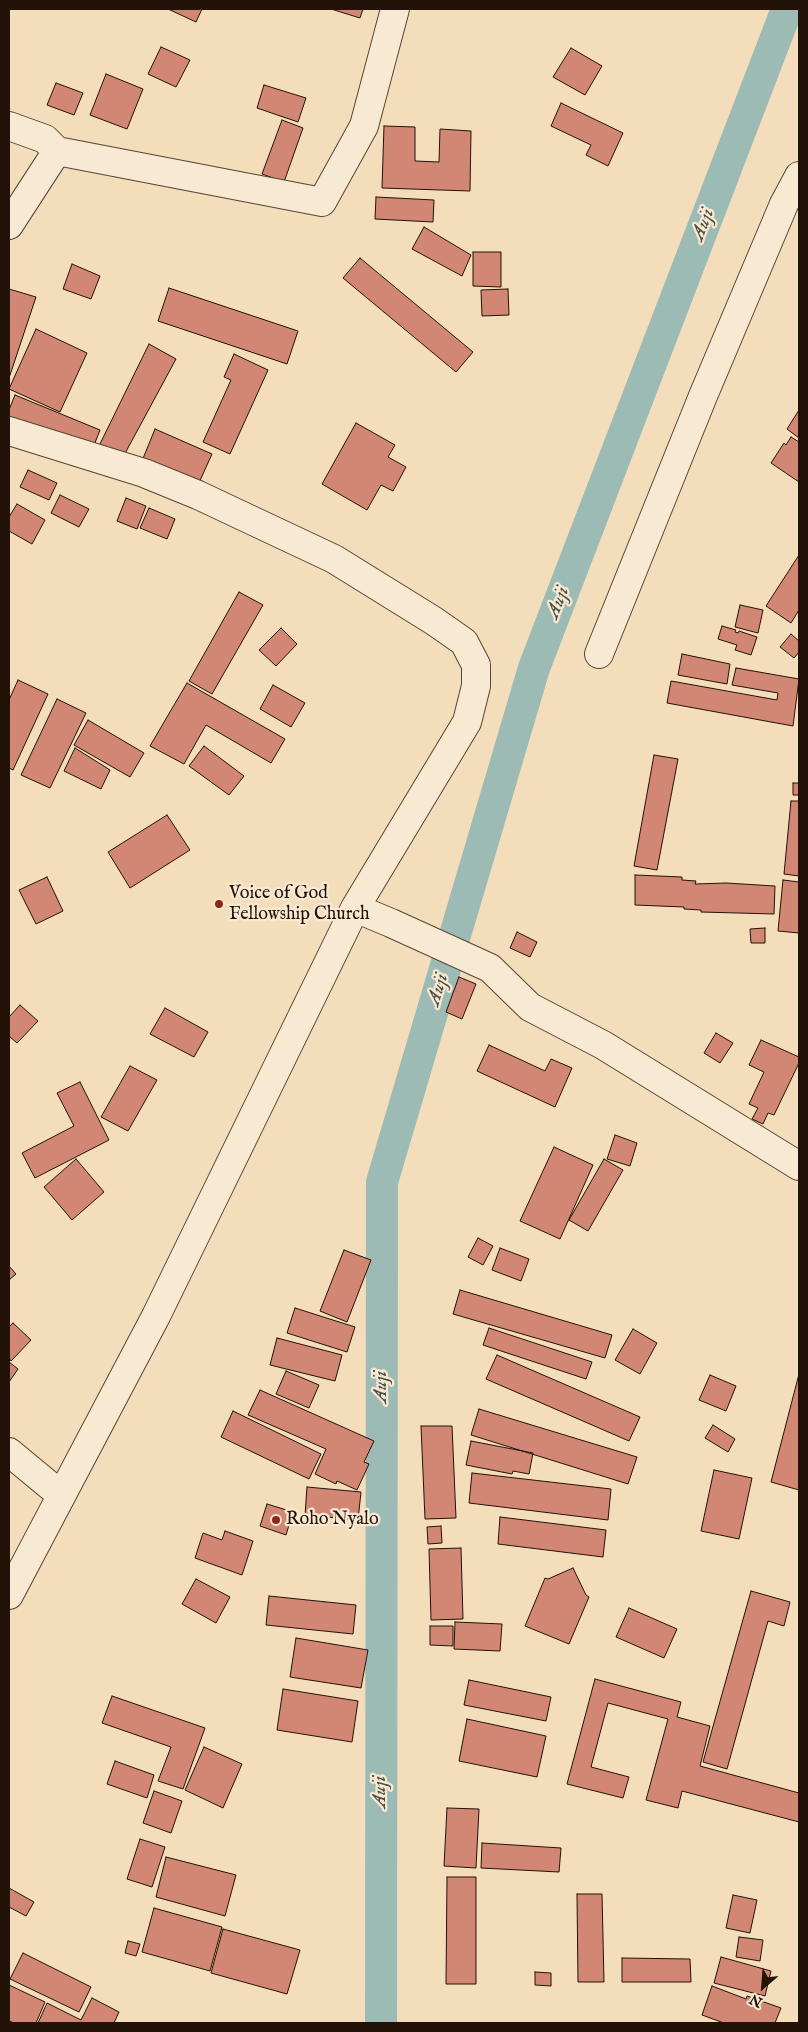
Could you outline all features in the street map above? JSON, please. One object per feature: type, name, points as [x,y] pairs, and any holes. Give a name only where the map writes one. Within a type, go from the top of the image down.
[{"type":"street","points":[[9,126],[45,139],[58,151],[322,202],[364,126],[395,9]]},
{"type":"street","points":[[9,225],[58,151]]},
{"type":"street","points":[[599,654],[710,378],[784,204],[799,176]]},
{"type":"street","points":[[9,431],[144,473],[198,495],[334,559],[434,620],[464,642],[476,665],[476,686],[467,722],[355,908],[156,1316],[9,1595]]},
{"type":"street","points":[[355,908],[490,968],[530,1007],[603,1045],[799,1166]]},
{"type":"street","points":[[9,1452],[62,1495]]},
{"type":"building","points":[[168,9],[202,9],[196,22]]},
{"type":"building","points":[[331,9],[363,9],[360,18]]},
{"type":"building","points":[[161,47],[190,60],[176,87],[148,74]]},
{"type":"building","points":[[571,48],[602,66],[585,95],[553,77]]},
{"type":"building","points":[[106,74],[143,89],[127,129],[90,115]]},
{"type":"building","points":[[56,83],[83,93],[74,115],[47,105]]},
{"type":"building","points":[[264,85],[306,98],[298,122],[257,108]]},
{"type":"building","points":[[561,103],[623,133],[608,166],[586,155],[591,145],[551,126]]},
{"type":"building","points":[[282,120],[303,128],[284,182],[262,174]]},
{"type":"building","points":[[384,126],[415,127],[415,161],[439,162],[440,129],[471,131],[470,191],[382,188]]},
{"type":"building","points":[[376,197],[434,200],[433,222],[375,219]]},
{"type":"building","points":[[424,227],[471,255],[462,276],[412,249]]},
{"type":"building","points":[[473,252],[501,252],[501,287],[473,286]]},
{"type":"building","points":[[360,258],[473,352],[456,372],[343,278]]},
{"type":"building","points":[[72,264],[100,276],[91,299],[63,289]]},
{"type":"building","points":[[169,288],[298,331],[287,364],[158,321]]},
{"type":"building","points":[[9,289],[36,297],[9,378]]},
{"type":"building","points":[[508,289],[509,315],[482,316],[481,290]]},
{"type":"building","points":[[36,329],[87,353],[60,412],[9,389]]},
{"type":"building","points":[[149,344],[176,359],[122,459],[98,448]]},
{"type":"building","points":[[234,354],[268,370],[230,454],[203,442],[231,380],[224,377]]},
{"type":"building","points":[[15,395],[100,430],[91,453],[9,420],[9,410]]},
{"type":"building","points":[[799,410],[799,438],[787,429]]},
{"type":"building","points":[[356,423],[395,445],[388,457],[406,467],[393,491],[381,485],[367,510],[322,484]]},
{"type":"building","points":[[155,429],[212,454],[198,485],[142,461]]},
{"type":"building","points":[[791,437],[799,442],[799,482],[771,463],[784,443],[786,445]]},
{"type":"building","points":[[28,470],[57,483],[49,500],[20,487]]},
{"type":"building","points":[[60,495],[89,509],[79,527],[51,513]]},
{"type":"building","points":[[126,498],[146,506],[137,529],[117,521]]},
{"type":"building","points":[[17,504],[45,520],[32,544],[9,531],[9,517]]},
{"type":"building","points":[[149,508],[175,519],[167,539],[140,528]]},
{"type":"building","points":[[799,555],[799,610],[791,623],[766,606]]},
{"type":"building","points":[[239,592],[263,605],[212,694],[189,681]]},
{"type":"building","points":[[740,605],[763,610],[758,633],[735,627]]},
{"type":"building","points":[[722,626],[736,630],[735,632],[738,633],[739,631],[757,637],[751,655],[735,650],[737,645],[718,639]]},
{"type":"building","points":[[281,628],[297,644],[276,666],[259,650]]},
{"type":"building","points":[[791,634],[799,641],[799,652],[794,658],[780,647]]},
{"type":"building","points":[[682,654],[730,664],[727,684],[678,675]]},
{"type":"building","points":[[736,668],[799,679],[793,726],[667,703],[671,681],[777,700],[778,693],[732,685]]},
{"type":"building","points":[[18,680],[48,694],[13,770],[9,768],[9,700]]},
{"type":"building","points":[[187,683],[285,739],[271,763],[206,725],[184,764],[150,746]]},
{"type":"building","points":[[273,685],[305,703],[291,727],[260,709]]},
{"type":"building","points":[[57,699],[86,713],[50,788],[21,775]]},
{"type":"building","points":[[88,720],[144,753],[130,777],[74,745]]},
{"type":"building","points":[[204,746],[244,776],[229,795],[189,766]]},
{"type":"building","points":[[75,748],[110,770],[101,789],[64,771]]},
{"type":"building","points":[[654,755],[678,759],[657,870],[634,866]]},
{"type":"building","points":[[793,783],[799,783],[799,795],[793,795]]},
{"type":"building","points":[[791,801],[799,801],[799,876],[784,874]]},
{"type":"building","points":[[167,815],[190,850],[130,888],[108,852]]},
{"type":"building","points":[[635,875],[682,877],[682,880],[696,881],[695,884],[726,883],[775,886],[774,914],[701,912],[701,910],[684,909],[684,907],[635,905]]},
{"type":"building","points":[[47,877],[63,911],[36,924],[19,890]]},
{"type":"building","points":[[783,880],[799,882],[799,933],[778,931]]},
{"type":"building","points":[[765,928],[765,943],[751,943],[750,929]]},
{"type":"building","points":[[517,932],[537,942],[530,957],[510,948]]},
{"type":"building","points":[[459,977],[476,984],[462,1019],[446,1012]]},
{"type":"building","points":[[20,1005],[38,1021],[17,1043],[9,1036],[9,1017]]},
{"type":"building","points":[[165,1008],[208,1032],[194,1057],[150,1034]]},
{"type":"building","points":[[716,1033],[733,1043],[720,1063],[704,1053]]},
{"type":"building","points":[[761,1040],[799,1057],[799,1063],[774,1115],[768,1113],[763,1124],[752,1119],[758,1108],[749,1104],[764,1072],[749,1065]]},
{"type":"building","points":[[489,1045],[545,1071],[551,1059],[572,1068],[555,1107],[477,1071]]},
{"type":"building","points":[[130,1066],[157,1080],[128,1131],[101,1117]]},
{"type":"building","points":[[80,1082],[109,1140],[35,1178],[22,1153],[74,1126],[57,1093]]},
{"type":"building","points":[[615,1135],[637,1143],[630,1166],[607,1159]]},
{"type":"building","points":[[554,1147],[593,1165],[560,1239],[520,1221]]},
{"type":"building","points":[[76,1159],[104,1192],[72,1220],[44,1187]]},
{"type":"building","points":[[604,1159],[623,1170],[588,1231],[569,1220]]},
{"type":"building","points":[[478,1238],[493,1246],[483,1265],[468,1257]]},
{"type":"building","points":[[500,1248],[529,1259],[521,1281],[492,1270]]},
{"type":"building","points":[[344,1250],[371,1260],[347,1322],[320,1311]]},
{"type":"building","points":[[9,1266],[16,1274],[9,1280]]},
{"type":"building","points":[[460,1290],[612,1335],[605,1358],[453,1314]]},
{"type":"building","points":[[295,1308],[355,1327],[347,1352],[287,1333]]},
{"type":"building","points":[[13,1323],[31,1340],[11,1361],[9,1358],[9,1327]]},
{"type":"building","points":[[489,1328],[592,1362],[586,1379],[483,1345]]},
{"type":"building","points":[[633,1329],[657,1343],[640,1374],[615,1360]]},
{"type":"building","points":[[277,1338],[342,1355],[335,1381],[270,1365]]},
{"type":"building","points":[[497,1355],[640,1417],[629,1441],[486,1379]]},
{"type":"building","points":[[9,1362],[18,1369],[9,1382]]},
{"type":"building","points":[[286,1371],[319,1385],[309,1408],[276,1394]]},
{"type":"building","points":[[799,1374],[799,1490],[771,1482]]},
{"type":"building","points":[[710,1375],[736,1386],[726,1411],[699,1400]]},
{"type":"building","points":[[260,1390],[374,1441],[364,1462],[369,1464],[357,1490],[337,1481],[336,1484],[315,1474],[326,1449],[248,1415]]},
{"type":"building","points":[[479,1409],[637,1457],[628,1484],[471,1435]]},
{"type":"building","points":[[233,1411],[321,1454],[309,1479],[221,1437]]},
{"type":"building","points":[[713,1425],[735,1439],[728,1452],[705,1438]]},
{"type":"building","points":[[421,1426],[452,1426],[456,1518],[425,1519]]},
{"type":"building","points":[[471,1441],[533,1453],[529,1474],[513,1471],[512,1474],[466,1465]]},
{"type":"building","points":[[714,1470],[752,1478],[739,1539],[701,1531]]},
{"type":"building","points":[[472,1473],[611,1489],[608,1520],[469,1503]]},
{"type":"building","points":[[307,1487],[361,1492],[358,1520],[305,1515]]},
{"type":"building","points":[[267,1504],[293,1512],[286,1535],[260,1526]]},
{"type":"building","points":[[500,1517],[606,1530],[603,1557],[498,1544]]},
{"type":"building","points":[[441,1526],[442,1543],[428,1544],[427,1527]]},
{"type":"building","points":[[225,1531],[253,1541],[242,1575],[195,1558],[203,1533],[222,1540]]},
{"type":"building","points":[[461,1548],[463,1619],[431,1620],[429,1549]]},
{"type":"building","points":[[573,1568],[586,1595],[589,1597],[569,1644],[525,1626],[545,1578],[548,1579]]},
{"type":"building","points":[[196,1579],[230,1597],[216,1623],[182,1604]]},
{"type":"building","points":[[751,1591],[790,1602],[784,1626],[768,1621],[727,1769],[703,1762]]},
{"type":"building","points":[[269,1596],[356,1605],[353,1634],[266,1625]]},
{"type":"building","points":[[629,1608],[677,1629],[664,1658],[616,1637]]},
{"type":"building","points":[[455,1622],[502,1624],[500,1651],[454,1649]]},
{"type":"building","points":[[430,1626],[453,1626],[453,1646],[430,1645]]},
{"type":"building","points":[[296,1638],[368,1650],[361,1688],[290,1677]]},
{"type":"building","points":[[595,1679],[681,1702],[677,1717],[710,1726],[700,1766],[799,1793],[799,1822],[682,1791],[678,1808],[646,1800],[668,1719],[608,1703],[591,1767],[629,1777],[623,1798],[567,1784]]},
{"type":"building","points":[[469,1680],[551,1697],[546,1721],[464,1705]]},
{"type":"building","points":[[283,1689],[358,1701],[352,1742],[277,1730]]},
{"type":"building","points":[[112,1696],[205,1728],[183,1789],[158,1781],[171,1747],[102,1723]]},
{"type":"building","points":[[467,1719],[546,1736],[537,1777],[459,1761]]},
{"type":"building","points":[[204,1747],[242,1764],[223,1808],[185,1790]]},
{"type":"building","points":[[115,1761],[154,1775],[147,1798],[107,1784]]},
{"type":"building","points":[[154,1791],[182,1801],[171,1833],[143,1823]]},
{"type":"building","points":[[447,1808],[479,1809],[476,1868],[444,1866]]},
{"type":"building","points":[[140,1839],[165,1847],[152,1887],[127,1879]]},
{"type":"building","points":[[482,1843],[561,1848],[559,1872],[481,1868]]},
{"type":"building","points":[[166,1857],[236,1875],[225,1916],[156,1897]]},
{"type":"building","points":[[447,1877],[476,1877],[476,1984],[446,1984]]},
{"type":"building","points":[[9,1888],[34,1902],[26,1916],[9,1907]]},
{"type":"building","points":[[577,1894],[602,1894],[604,1982],[578,1982]]},
{"type":"building","points":[[733,1895],[757,1900],[750,1933],[726,1928]]},
{"type":"building","points":[[154,1908],[222,1927],[210,1971],[142,1952]]},
{"type":"building","points":[[223,1929],[300,1950],[287,1994],[211,1973]]},
{"type":"building","points":[[739,1937],[763,1940],[760,1961],[736,1957]]},
{"type":"building","points":[[128,1941],[140,1944],[136,1956],[125,1953]]},
{"type":"building","points":[[23,1953],[91,1987],[79,2012],[10,1979]]},
{"type":"building","points":[[721,1957],[771,1971],[765,1996],[714,1983]]},
{"type":"building","points":[[622,1958],[690,1959],[691,1982],[622,1982]]},
{"type":"building","points":[[535,1972],[551,1973],[551,1986],[535,1985]]},
{"type":"building","points":[[9,1985],[45,2002],[36,2023],[14,2023],[9,2021]]},
{"type":"building","points":[[712,1986],[746,1999],[747,1996],[781,2008],[775,2023],[724,2023],[702,2015]]},
{"type":"building","points":[[92,1998],[119,2012],[114,2023],[38,2023],[47,2003],[81,2020]]},
{"type":"waterway","name":"Auji","points":[[381,2023],[382,1182],[534,668],[787,9]]},
{"type":"place","name":"Voice of God Fellowship Church","points":[[219,904]]},
{"type":"place","name":"Roho Nyalo","points":[[276,1520]]}]
